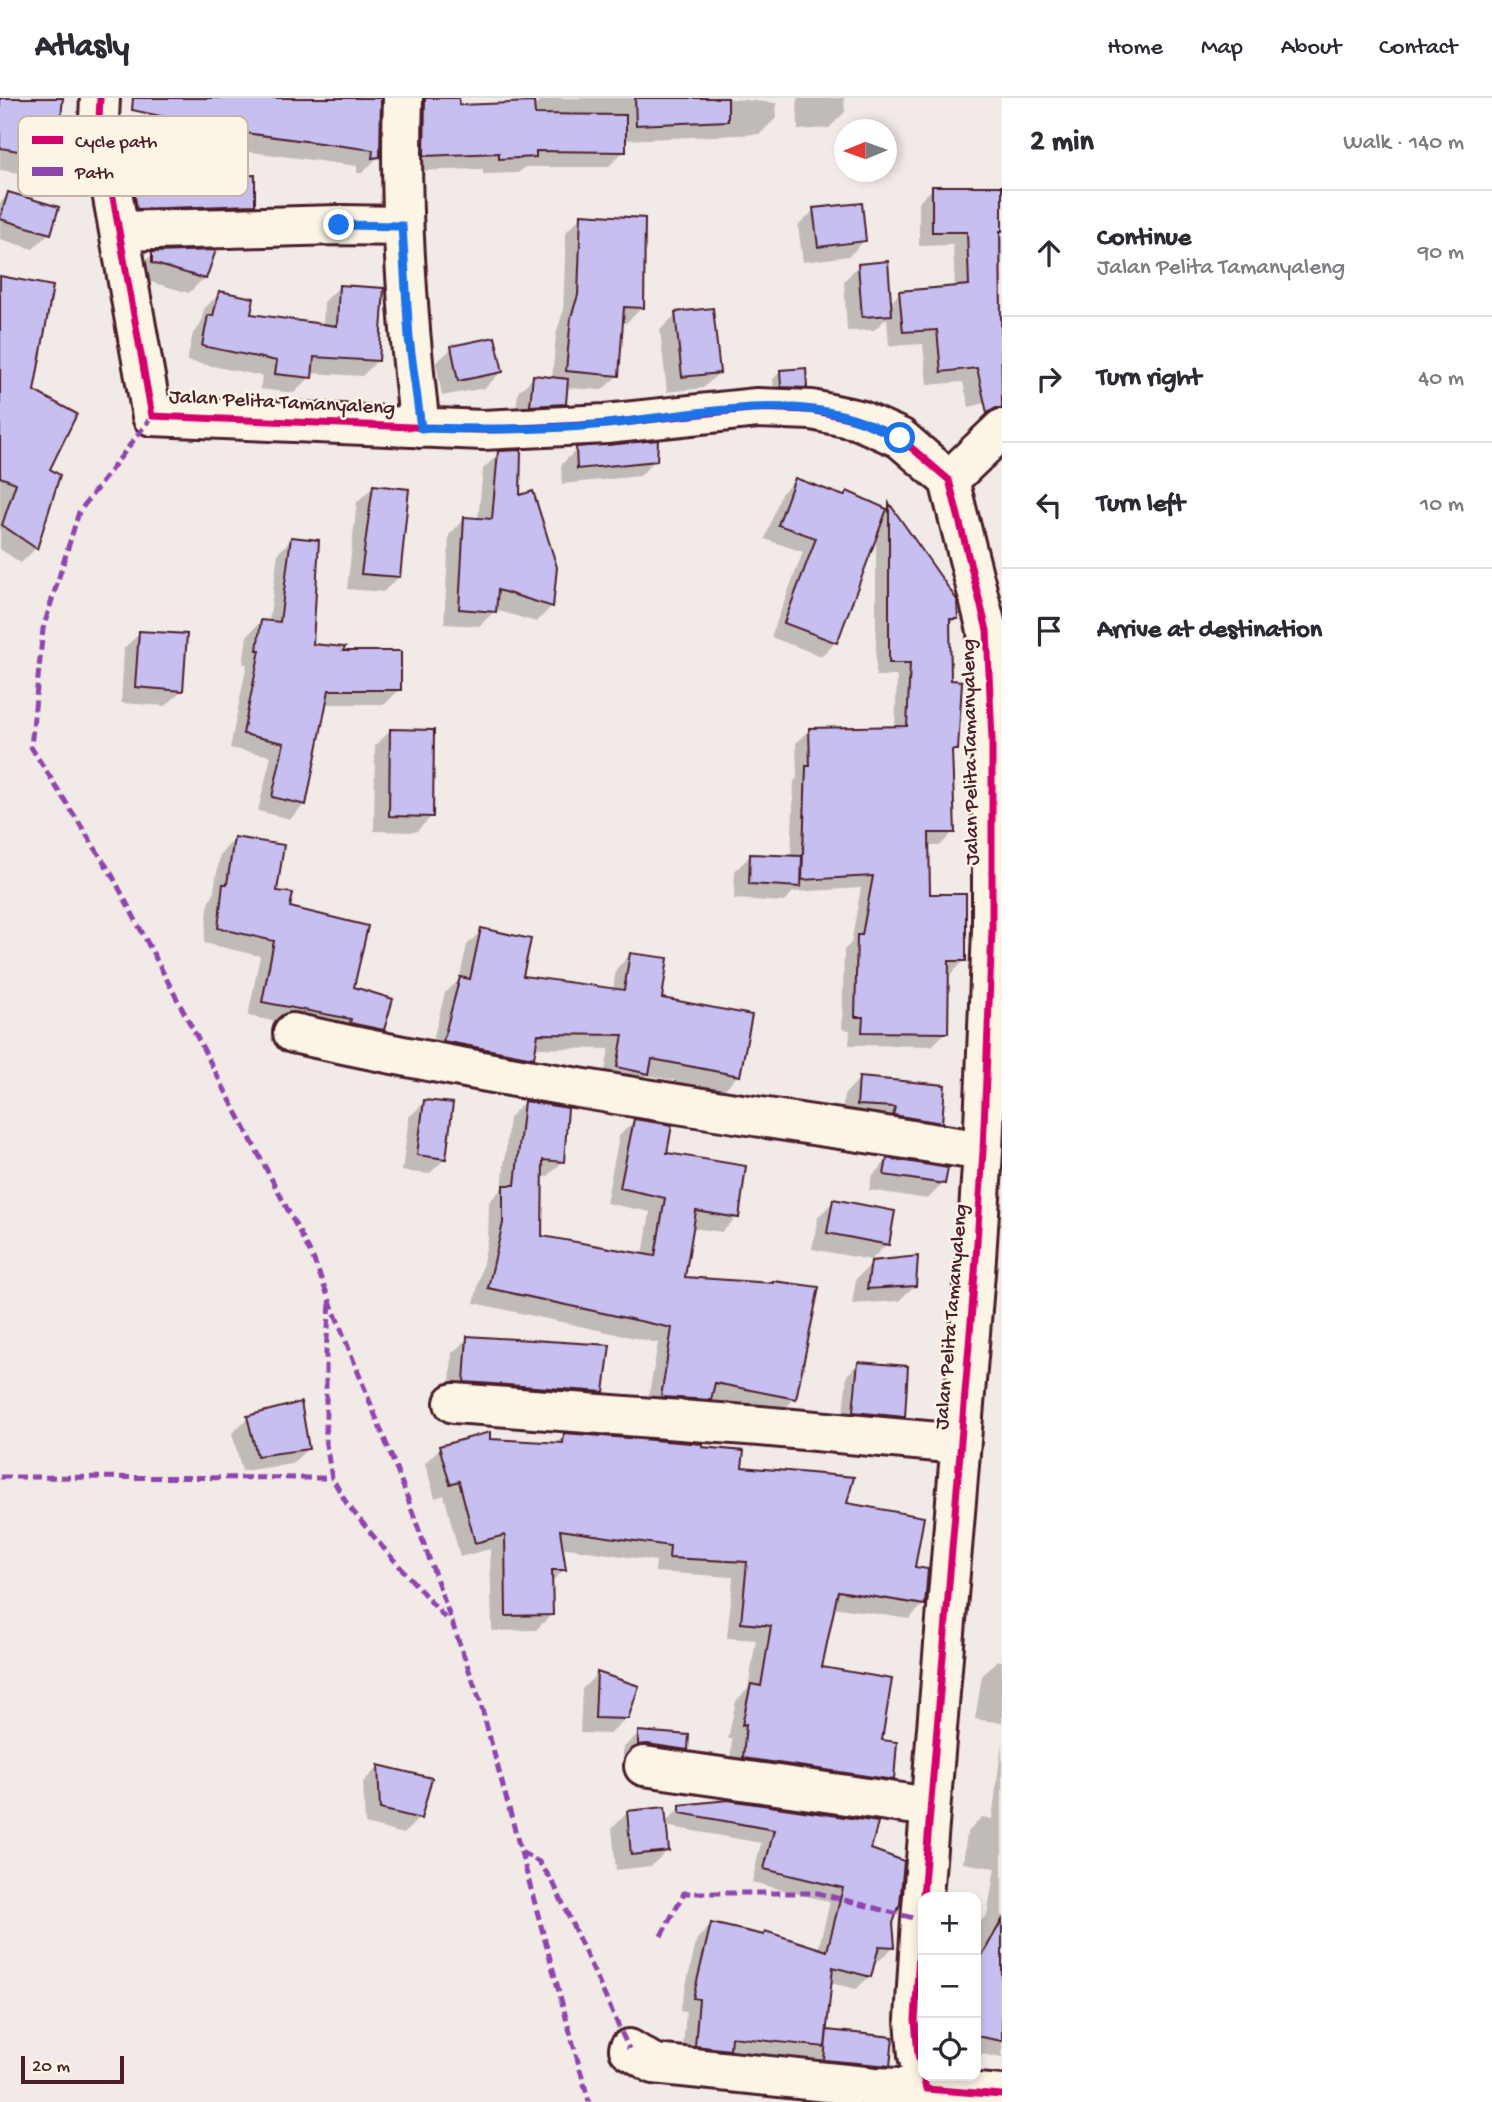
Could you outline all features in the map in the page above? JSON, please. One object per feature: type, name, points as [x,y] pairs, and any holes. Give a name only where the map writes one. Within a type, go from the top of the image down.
[{"type":"street","name":"Jalan Pelita Tamanyaleng","points":[[99,116],[100,98]]},
{"type":"street","points":[[403,98],[402,226],[409,338],[421,428]]},
{"type":"street","name":"Jalan Pelita Tamanyaleng","points":[[113,196],[152,416],[483,430],[550,428],[757,408],[811,410],[859,420],[900,438],[949,481],[987,630],[992,739],[992,930],[983,1151],[915,2020],[918,2054],[926,2089]]},
{"type":"street","points":[[120,232],[339,225],[402,226]]},
{"type":"street","points":[[949,481],[1002,429]]},
{"type":"street","points":[[293,1033],[375,1051],[594,1091],[983,1151]]},
{"type":"street","points":[[454,1403],[960,1444]]},
{"type":"street","points":[[644,1766],[930,1807]]},
{"type":"street","points":[[629,2049],[654,2064],[874,2087],[1002,2095]]},
{"type":"building","points":[[0,98],[63,98],[61,116],[18,116],[18,151],[0,148]]},
{"type":"building","points":[[133,98],[381,98],[380,157],[372,158],[373,150],[248,133],[248,116],[160,116],[132,110]]},
{"type":"building","points":[[425,98],[459,98],[459,105],[534,102],[535,114],[626,115],[626,152],[536,151],[536,157],[499,159],[499,153],[424,156]]},
{"type":"building","points":[[635,98],[728,98],[728,121],[636,125]]},
{"type":"building","points":[[248,175],[255,175],[255,205],[137,209],[135,196],[248,196]]},
{"type":"building","points":[[932,186],[1002,186],[1002,408],[987,413],[977,368],[941,372],[937,330],[903,332],[899,291],[969,285],[967,232],[932,232]]},
{"type":"building","points":[[8,192],[59,207],[51,234],[0,219]]},
{"type":"building","points":[[862,203],[866,241],[818,247],[813,208]]},
{"type":"building","points":[[581,214],[645,218],[644,308],[624,307],[619,376],[566,371],[571,317],[578,295]]},
{"type":"building","points":[[216,250],[206,279],[152,263],[152,252]]},
{"type":"building","points":[[888,261],[892,315],[862,317],[858,264]]},
{"type":"building","points":[[0,276],[53,286],[34,391],[77,414],[50,469],[60,475],[37,549],[2,525],[16,483],[0,477]]},
{"type":"building","points":[[339,285],[384,288],[379,361],[314,357],[312,378],[275,374],[277,361],[202,346],[208,315],[213,316],[219,291],[254,298],[251,314],[337,326]]},
{"type":"building","points":[[713,308],[720,373],[682,377],[675,312]]},
{"type":"building","points":[[495,337],[503,372],[458,381],[451,346]]},
{"type":"building","points":[[806,368],[807,388],[781,387],[780,370]]},
{"type":"building","points":[[533,375],[568,379],[566,404],[530,406]]},
{"type":"building","points":[[658,440],[657,461],[577,469],[576,447]]},
{"type":"building","points":[[521,450],[520,495],[533,491],[557,567],[553,607],[498,590],[496,612],[459,609],[464,517],[492,519],[498,451]]},
{"type":"building","points":[[795,478],[844,496],[847,491],[887,509],[837,643],[784,623],[816,538],[778,525]]},
{"type":"building","points":[[373,485],[409,489],[400,577],[361,574]]},
{"type":"building","points":[[889,503],[957,600],[958,619],[950,619],[951,680],[962,681],[958,750],[952,750],[955,833],[929,833],[930,894],[966,894],[966,961],[949,961],[948,1033],[862,1032],[863,1017],[855,1017],[857,935],[862,935],[873,876],[802,880],[806,766],[810,766],[809,728],[907,726],[910,663],[889,663]]},
{"type":"building","points":[[291,537],[319,540],[313,644],[345,647],[343,651],[401,651],[401,690],[329,690],[306,805],[272,797],[284,743],[243,734],[260,650],[257,650],[261,620],[280,622]]},
{"type":"building","points":[[139,631],[187,634],[183,691],[135,687]]},
{"type":"building","points":[[390,729],[434,730],[433,817],[389,816]]},
{"type":"building","points":[[234,837],[284,845],[277,891],[293,893],[290,907],[368,926],[354,987],[393,999],[384,1030],[350,1023],[351,1019],[262,1002],[274,941],[218,928],[223,884],[227,884]]},
{"type":"building","points":[[750,854],[802,856],[801,887],[749,884]]},
{"type":"building","points":[[481,928],[531,939],[523,976],[624,990],[630,953],[668,958],[662,998],[752,1015],[740,1076],[652,1059],[649,1074],[617,1067],[623,1035],[538,1034],[534,1058],[443,1041],[460,977],[470,979]]},
{"type":"building","points":[[859,1077],[945,1085],[942,1123],[893,1115],[895,1107],[857,1105]]},
{"type":"building","points":[[424,1100],[453,1103],[446,1159],[417,1155]]},
{"type":"building","points":[[524,1101],[568,1108],[564,1162],[543,1160],[542,1236],[655,1256],[665,1198],[620,1188],[634,1119],[672,1125],[667,1153],[746,1166],[739,1218],[696,1211],[685,1277],[773,1281],[819,1287],[796,1399],[715,1383],[711,1400],[661,1397],[672,1328],[488,1288],[503,1223],[503,1185],[515,1185]]},
{"type":"building","points":[[887,1158],[948,1168],[945,1184],[884,1175]]},
{"type":"building","points":[[833,1199],[895,1211],[889,1245],[827,1233]]},
{"type":"building","points":[[918,1256],[916,1286],[867,1289],[871,1261]]},
{"type":"building","points":[[467,1336],[610,1345],[604,1392],[464,1382]]},
{"type":"building","points":[[858,1362],[908,1366],[905,1417],[853,1412]]},
{"type":"building","points":[[301,1402],[309,1449],[257,1456],[247,1416]]},
{"type":"building","points":[[490,1432],[490,1439],[563,1443],[564,1433],[703,1444],[702,1447],[744,1451],[742,1467],[854,1477],[847,1503],[924,1517],[915,1567],[928,1569],[925,1605],[838,1591],[822,1667],[892,1679],[882,1740],[897,1742],[894,1780],[743,1758],[746,1724],[742,1725],[751,1684],[761,1686],[771,1626],[741,1623],[747,1562],[669,1558],[670,1546],[560,1530],[566,1570],[552,1570],[553,1615],[506,1616],[505,1535],[475,1543],[459,1481],[450,1484],[439,1446]]},
{"type":"building","points":[[597,1672],[639,1686],[628,1719],[595,1718]]},
{"type":"building","points":[[638,1731],[689,1735],[688,1750],[638,1745]]},
{"type":"building","points":[[378,1765],[432,1778],[421,1819],[380,1809]]},
{"type":"building","points":[[728,1800],[878,1822],[871,1849],[904,1861],[900,1904],[893,1923],[895,1947],[879,1946],[871,1977],[833,1967],[825,2047],[731,2037],[730,2050],[695,2046],[699,1999],[693,1998],[711,1923],[764,1935],[765,1931],[827,1951],[843,1888],[764,1869],[774,1830],[680,1813],[680,1805]]},
{"type":"building","points":[[665,1807],[669,1851],[631,1855],[627,1811]]},
{"type":"building","points":[[1002,1920],[1002,2041],[981,2037],[981,1957]]},
{"type":"building","points":[[827,2030],[893,2037],[890,2066],[824,2060]]},
{"type":"marked path","points":[[152,416],[79,512],[43,629],[31,747],[112,875],[313,1258],[405,1491],[479,1698],[589,2102]]},
{"type":"marked path","points":[[330,1304],[326,1350],[326,1444],[332,1478],[347,1504],[446,1619]]},
{"type":"marked path","points":[[0,1477],[332,1478]]},
{"type":"marked path","points":[[521,1852],[539,1862],[553,1882],[629,2049]]},
{"type":"marked path","points":[[661,1936],[684,1893],[818,1893],[918,1919]]},
{"type":"cycle path","points":[[99,116],[100,98]]},
{"type":"cycle path","points":[[113,196],[152,416],[483,430],[606,424],[757,408],[812,410],[859,420],[900,438],[949,480],[987,630],[992,739],[992,930],[975,1273],[915,2020],[918,2055],[926,2089],[1002,2095]]},
{"type":"route","points":[[339,225],[402,226],[409,338],[421,428],[550,428],[757,408],[811,410],[859,420],[900,438]]}]
